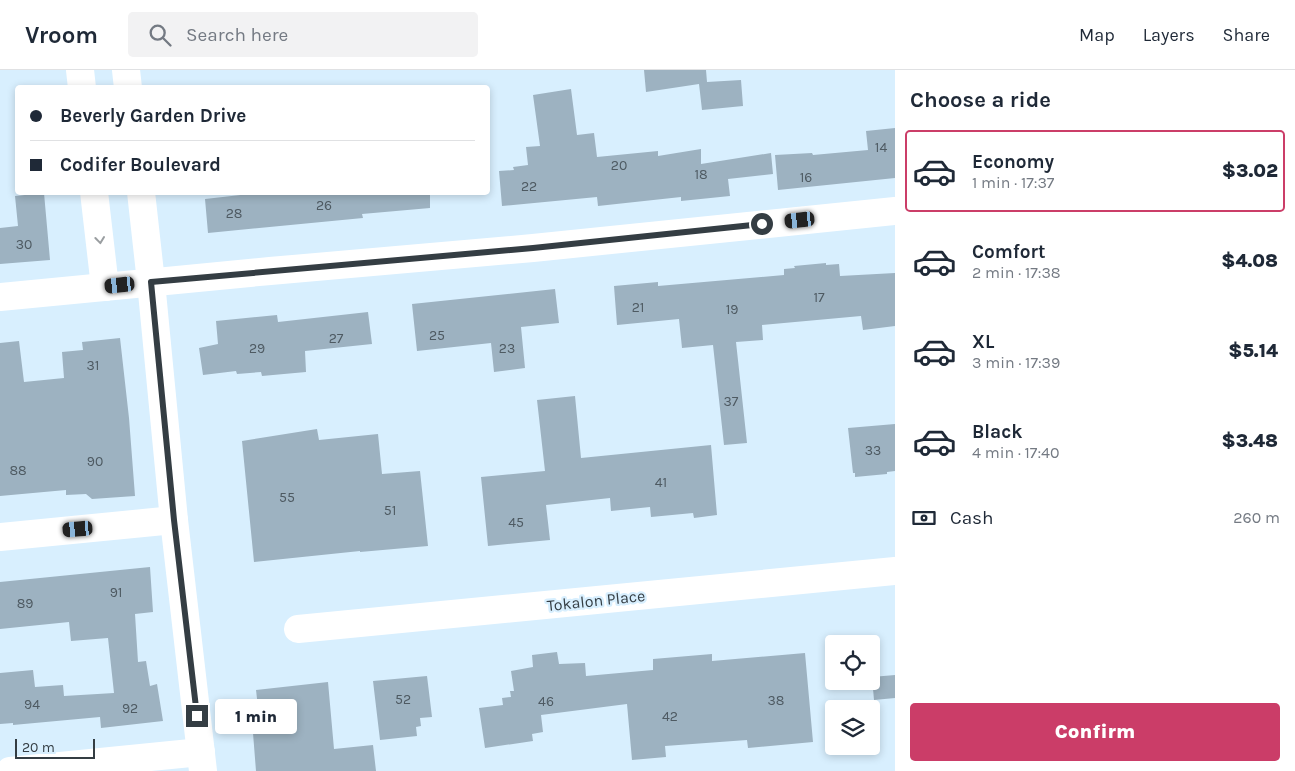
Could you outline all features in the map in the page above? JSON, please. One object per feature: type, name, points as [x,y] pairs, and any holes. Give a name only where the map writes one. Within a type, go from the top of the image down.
[{"type":"street","points":[[80,70],[82,85]]},
{"type":"street","points":[[126,70],[128,85]]},
{"type":"street","points":[[94,195],[105,287]]},
{"type":"street","points":[[10,771],[202,762],[174,520],[141,195]]},
{"type":"street","points":[[0,297],[533,248],[895,211]]},
{"type":"street","points":[[0,537],[174,520]]},
{"type":"street","name":"Tokalon Place","points":[[298,630],[895,571]]},
{"type":"building","points":[[644,70],[706,70],[707,82],[741,80],[743,106],[702,110],[699,84],[646,92]]},
{"type":"building","points":[[571,89],[577,135],[594,133],[597,157],[658,151],[658,156],[701,149],[701,164],[771,153],[773,174],[728,179],[730,196],[681,201],[681,197],[598,206],[597,197],[502,206],[499,171],[514,170],[513,167],[528,165],[526,147],[540,146],[533,95]]},
{"type":"building","points":[[895,128],[895,178],[778,190],[775,155],[812,153],[813,155],[868,150],[866,131]]},
{"type":"building","points":[[44,195],[50,260],[0,264],[0,228],[18,226],[15,196]]},
{"type":"building","points":[[241,195],[430,195],[430,208],[362,214],[363,218],[208,233],[205,199]]},
{"type":"building","points":[[826,263],[826,265],[839,264],[840,276],[895,273],[895,326],[863,330],[861,316],[762,325],[763,340],[736,342],[747,443],[724,445],[713,345],[682,348],[679,319],[617,325],[614,286],[658,282],[658,286],[784,275],[784,269],[795,268],[794,266]]},
{"type":"building","points":[[555,289],[559,323],[521,327],[525,368],[494,372],[491,343],[417,351],[412,304]]},
{"type":"building","points":[[368,312],[372,344],[305,351],[306,372],[262,376],[261,372],[237,374],[236,371],[203,375],[199,348],[218,344],[216,321],[277,315],[278,322]]},
{"type":"building","points":[[120,338],[135,496],[92,499],[86,494],[66,495],[66,490],[0,496],[0,343],[19,341],[24,382],[64,378],[62,352],[83,350],[82,342]]},
{"type":"building","points":[[575,396],[581,458],[711,445],[717,515],[694,518],[693,513],[651,517],[650,507],[611,511],[610,498],[546,505],[550,540],[488,546],[481,477],[545,471],[537,400]]},
{"type":"building","points":[[895,424],[895,471],[887,472],[887,474],[855,477],[848,428]]},
{"type":"building","points":[[317,429],[319,440],[378,434],[382,474],[420,471],[428,546],[254,562],[242,441]]},
{"type":"building","points":[[150,567],[153,612],[135,614],[138,662],[146,661],[150,686],[157,684],[163,721],[101,728],[100,717],[13,725],[13,723],[0,724],[0,673],[33,670],[35,687],[63,685],[64,696],[114,693],[108,638],[71,641],[69,622],[0,629],[0,582]]},
{"type":"building","points":[[557,652],[559,664],[585,663],[586,676],[653,670],[653,659],[712,654],[712,661],[805,653],[813,742],[748,748],[747,740],[665,746],[666,757],[632,760],[627,704],[541,715],[543,732],[532,734],[533,741],[485,748],[479,708],[503,705],[502,698],[511,697],[510,691],[514,691],[511,671],[533,667],[532,655]]},
{"type":"building","points":[[895,675],[895,698],[874,700],[873,690],[880,690],[880,676]]},
{"type":"building","points":[[427,676],[432,717],[420,718],[421,726],[416,727],[417,736],[380,740],[373,681]]},
{"type":"building","points":[[328,682],[334,749],[373,745],[376,771],[256,771],[253,733],[261,733],[256,690]]},
{"type":"route","points":[[197,716],[174,520],[151,282],[533,248],[762,224]]}]
